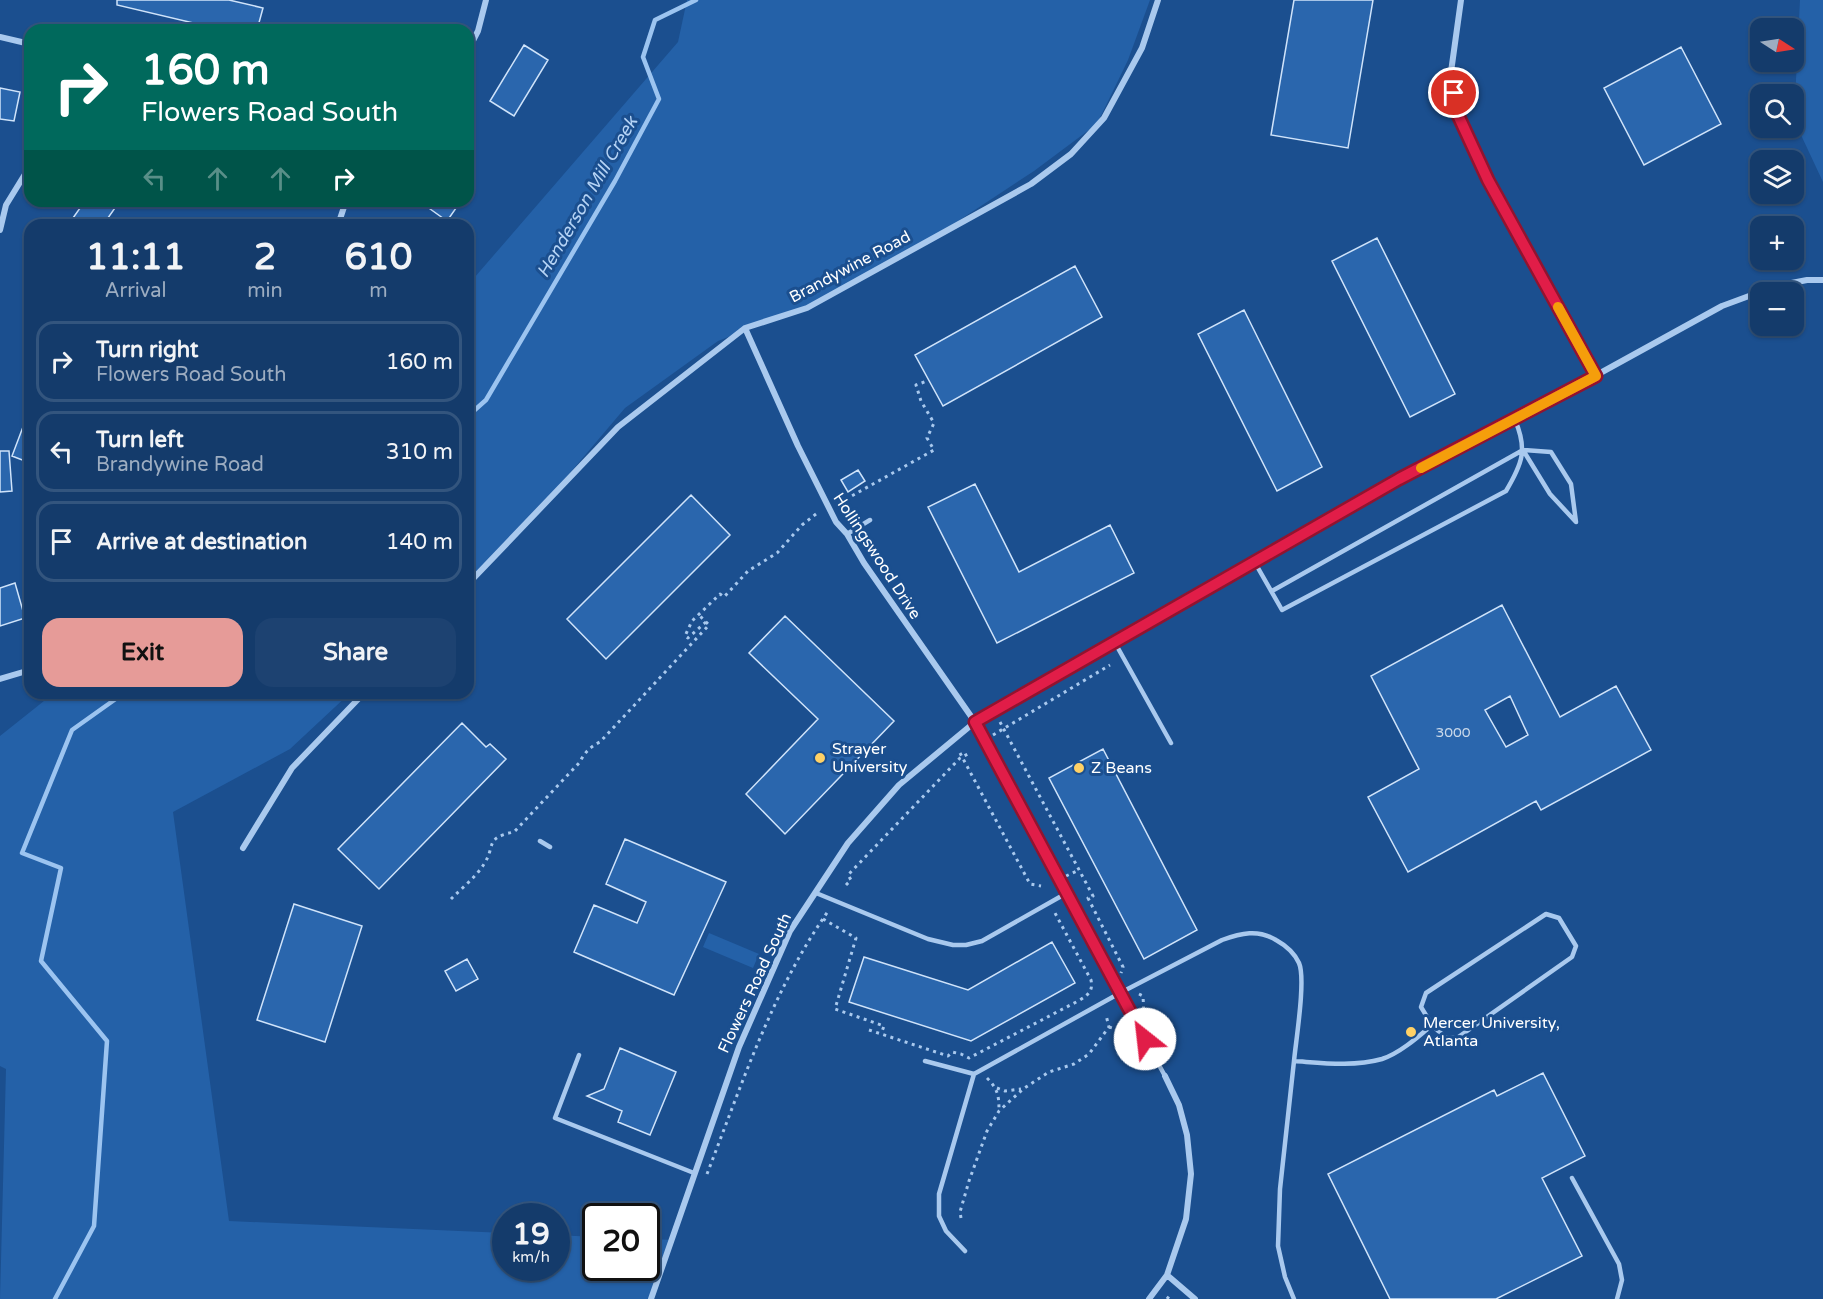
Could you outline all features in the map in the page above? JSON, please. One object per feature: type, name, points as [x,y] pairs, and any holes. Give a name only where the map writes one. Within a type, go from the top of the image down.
[{"type":"street","points":[[474,39],[486,0]]},
{"type":"street","name":"Brandywine Road","points":[[474,578],[618,427],[745,328],[807,308],[1031,184],[1071,154],[1104,118],[1142,48],[1158,0]]},
{"type":"street","points":[[1461,0],[1451,72],[1458,115],[1488,180],[1596,376]]},
{"type":"street","points":[[0,37],[24,43]]},
{"type":"street","points":[[0,230],[6,205],[24,176]]},
{"type":"street","name":"Flowers Road South","points":[[651,1299],[739,1047],[790,931],[849,843],[899,785],[975,722],[1399,479],[1515,420],[1722,306],[1776,286],[1807,280],[1823,280]]},
{"type":"street","name":"Hollingswood Drive","points":[[745,328],[836,522],[847,534],[864,563],[975,722]]},
{"type":"street","points":[[0,679],[24,672]]},
{"type":"street","points":[[243,848],[292,768],[358,699]]},
{"type":"street","points":[[1149,1299],[1167,1275],[1186,1219],[1191,1174],[1187,1135],[1182,1115],[1165,1076]]},
{"type":"street","points":[[1167,1275],[1195,1299]]},
{"type":"lane","points":[[1272,591],[1524,450],[1551,452],[1571,484],[1576,522],[1550,494],[1524,450],[1515,420]]},
{"type":"lane","points":[[1254,561],[1282,610],[1506,491],[1521,465],[1524,450]]},
{"type":"lane","points":[[847,534],[870,520]]},
{"type":"lane","points":[[1114,641],[1172,743]]},
{"type":"lane","points":[[975,722],[1065,894],[1165,1076]]},
{"type":"lane","points":[[540,841],[550,847]]},
{"type":"lane","points":[[816,893],[928,939],[953,945],[966,945],[981,941],[1065,894]]},
{"type":"lane","points":[[1546,914],[1559,918],[1576,946],[1572,957],[1457,1038],[1446,1038],[1432,1025],[1421,1007],[1426,993],[1546,914]]},
{"type":"lane","points":[[925,1061],[974,1074],[1120,993],[1236,934],[1250,932],[1269,935],[1293,953],[1300,964],[1301,986],[1280,1189],[1278,1246],[1285,1277],[1294,1299]]},
{"type":"lane","points":[[1294,1061],[1351,1064],[1383,1058],[1414,1040],[1432,1025]]},
{"type":"lane","points":[[579,1055],[555,1118],[694,1173]]},
{"type":"lane","points":[[965,1251],[946,1232],[939,1216],[939,1194],[974,1074]]},
{"type":"lane","points":[[1572,1178],[1619,1264],[1622,1280],[1617,1299]]},
{"type":"path","points":[[837,504],[934,450],[927,438],[934,423],[921,401],[916,385],[927,381]]},
{"type":"path","points":[[706,622],[688,638],[685,636],[692,621],[720,594],[724,597],[748,571],[777,553],[802,525],[816,514]]},
{"type":"path","points":[[451,899],[485,863],[493,840],[503,834],[514,832],[580,762],[592,746],[600,742],[709,625],[699,615]]},
{"type":"path","points":[[992,736],[1110,665]]},
{"type":"path","points":[[1000,722],[1093,896],[1080,903]]},
{"type":"path","points":[[846,885],[851,880],[848,875],[961,755],[970,753]]},
{"type":"path","points":[[961,755],[1030,884],[1041,886]]},
{"type":"path","points":[[1066,876],[1079,870]]},
{"type":"path","points":[[1088,898],[1123,967],[1121,973]]},
{"type":"path","points":[[707,1174],[772,1009],[802,953],[829,910]]},
{"type":"path","points":[[869,1030],[948,1056],[952,1052],[969,1058],[1089,994],[1092,987],[1091,980],[1055,913]]},
{"type":"path","points":[[822,919],[856,938],[835,1009],[884,1026],[881,1034]]},
{"type":"path","points":[[1139,994],[1144,1000],[1144,1015],[1140,1017]]},
{"type":"path","points":[[1106,1015],[1109,1027]]},
{"type":"path","points":[[1109,1027],[1119,1030],[1125,1026]]},
{"type":"path","points":[[961,1218],[960,1212],[972,1171],[987,1131],[999,1111],[1023,1089],[1049,1072],[1074,1064],[1089,1054],[1109,1027]]},
{"type":"path","points":[[987,1078],[996,1088],[999,1096],[999,1111]]},
{"type":"path","points":[[996,1088],[1005,1091],[1023,1089]]},
{"type":"path","points":[[1167,1299],[1170,1295]]},
{"type":"shaded area","points":[[687,0],[1150,0],[1128,60],[1097,124],[1034,171],[943,231],[805,307],[718,341],[625,408],[525,526],[474,574],[474,278],[678,42]]},
{"type":"shaded area","points":[[1800,0],[1823,0],[1823,182],[1802,138],[1804,84],[1796,84],[1796,72],[1804,72],[1804,18],[1799,18]]},
{"type":"shaded area","points":[[46,699],[344,699],[290,749],[173,812],[229,1221],[492,1232],[492,1281],[570,1281],[570,1236],[582,1236],[582,1281],[660,1281],[660,1239],[674,1240],[654,1299],[0,1299],[6,1069],[0,1066],[0,736]]},
{"type":"shaded area","points":[[709,933],[759,954],[753,968],[703,947]]},
{"type":"building","points":[[117,0],[229,0],[263,8],[259,24],[198,24],[117,5]]},
{"type":"building","points":[[1294,0],[1373,0],[1348,148],[1271,135]]},
{"type":"building","points":[[524,45],[548,60],[514,116],[490,101]]},
{"type":"building","points":[[1681,47],[1721,124],[1644,165],[1604,88]]},
{"type":"building","points":[[0,88],[20,92],[14,121],[0,119]]},
{"type":"building","points":[[81,207],[115,208],[107,219],[72,219]]},
{"type":"building","points":[[427,207],[457,207],[448,219],[444,219]]},
{"type":"building","points":[[1377,238],[1455,394],[1410,417],[1332,261]]},
{"type":"building","points":[[1075,266],[1102,317],[943,406],[915,355]]},
{"type":"building","points":[[1244,310],[1322,467],[1277,491],[1198,334]]},
{"type":"building","points":[[24,424],[24,461],[12,456]]},
{"type":"building","points":[[0,451],[9,451],[12,491],[0,492]]},
{"type":"building","points":[[858,470],[865,481],[848,492],[841,480]]},
{"type":"building","points":[[975,484],[1019,572],[1110,525],[1134,573],[997,643],[928,507]]},
{"type":"building","points":[[691,495],[730,535],[606,659],[567,619]]},
{"type":"building","points":[[15,583],[24,618],[0,626],[0,588]]},
{"type":"building","points":[[1502,605],[1560,717],[1616,686],[1651,750],[1541,810],[1536,801],[1408,872],[1368,797],[1419,769],[1371,676]],"holes":[[[1510,696],[1528,735],[1506,747],[1485,710]]]},
{"type":"building","name":"Strayer University","points":[[785,616],[894,721],[785,834],[746,794],[818,719],[749,653]]},
{"type":"building","points":[[462,723],[486,747],[490,744],[506,759],[379,889],[338,849]]},
{"type":"building","points":[[1103,749],[1197,930],[1144,959],[1049,778]]},
{"type":"building","points":[[625,839],[726,882],[674,995],[574,952],[594,905],[637,923],[646,902],[606,884]]},
{"type":"building","points":[[294,904],[362,926],[325,1042],[257,1020]]},
{"type":"building","points":[[1052,942],[1075,983],[971,1041],[849,1002],[864,957],[968,990]]},
{"type":"building","points":[[467,959],[478,979],[456,991],[445,971]]},
{"type":"building","points":[[620,1048],[676,1072],[650,1135],[618,1122],[622,1111],[587,1096],[604,1089]]},
{"type":"building","points":[[1543,1073],[1585,1156],[1542,1178],[1582,1256],[1496,1299],[1390,1299],[1328,1174],[1494,1090],[1497,1096]]},
{"type":"waterway","name":"Henderson Mill Creek","points":[[474,411],[486,400],[615,181],[659,99],[643,57],[655,20],[696,0]]},
{"type":"waterway","name":"Henderson Mill Creek","points":[[55,1299],[94,1226],[107,1041],[41,961],[61,868],[22,853],[72,730],[116,699]]},
{"type":"slow traffic","points":[[1421,468],[1596,376],[1558,307]]},
{"type":"place","name":"Strayer University","points":[[820,758]]},
{"type":"place","name":"Z Beans","points":[[1079,768]]},
{"type":"place","name":"Mercer University, Atlanta","points":[[1411,1032]]},
{"type":"route","points":[[1145,1039],[1065,894],[975,722],[1399,479],[1596,376],[1488,180],[1458,115],[1454,93]]}]
